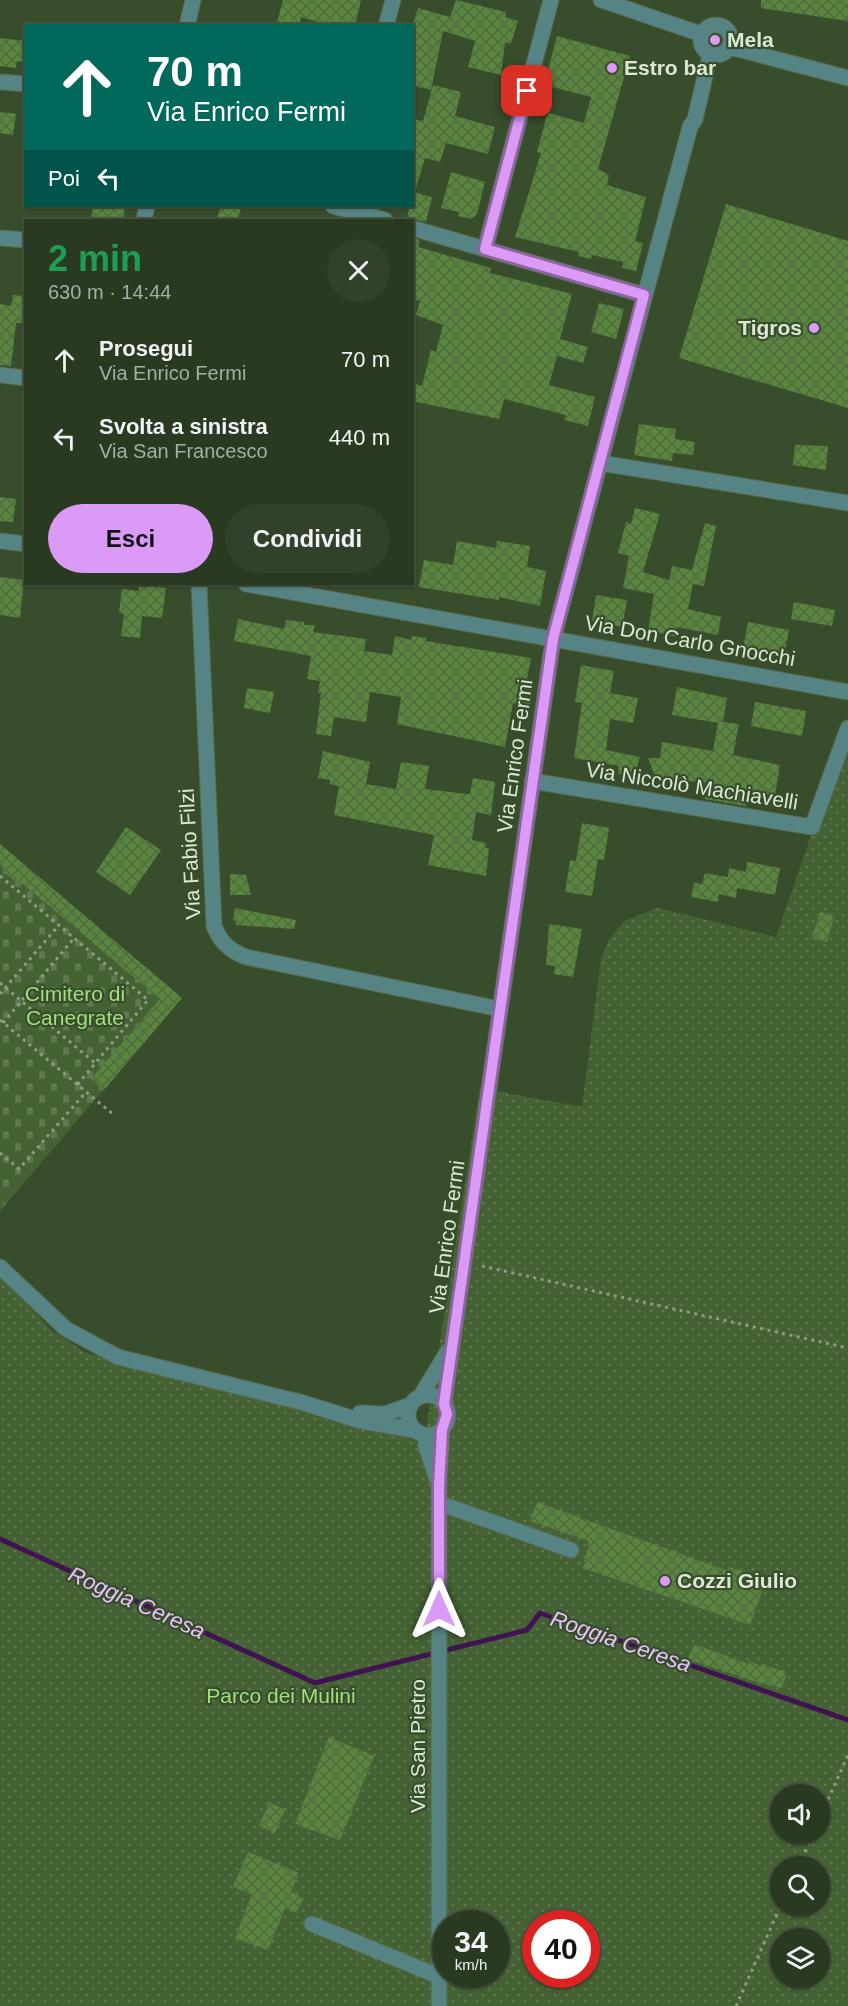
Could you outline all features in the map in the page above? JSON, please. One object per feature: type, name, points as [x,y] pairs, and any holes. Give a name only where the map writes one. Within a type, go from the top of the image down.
[{"type":"street","points":[[187,24],[193,0]]},
{"type":"street","points":[[387,24],[393,0]]},
{"type":"street","points":[[485,249],[551,0]]},
{"type":"street","points":[[601,0],[701,34]]},
{"type":"street","points":[[712,25],[722,26],[731,37],[730,47],[724,54],[710,55],[700,44],[701,34],[712,25]]},
{"type":"street","points":[[730,47],[848,78]]},
{"type":"street","name":"Via Enrico Fermi","points":[[444,1404],[553,637],[690,127],[696,96],[701,88],[710,55]]},
{"type":"street","points":[[0,82],[24,84]]},
{"type":"street","points":[[338,210],[380,219]]},
{"type":"street","points":[[414,229],[644,295]]},
{"type":"street","points":[[0,238],[24,240]]},
{"type":"street","points":[[0,375],[24,378]]},
{"type":"street","points":[[600,463],[848,503]]},
{"type":"street","points":[[0,541],[24,544]]},
{"type":"street","name":"Via Fabio Filzi","points":[[199,585],[214,926],[223,942],[229,949],[246,957],[500,1008]]},
{"type":"street","name":"Via Don Carlo Gnocchi","points":[[252,585],[845,691]]},
{"type":"street","name":"Via Niccolò Machiavelli","points":[[532,781],[812,827],[848,728]]},
{"type":"street","points":[[0,1267],[54,1320],[104,1352],[139,1364],[304,1403],[372,1415],[385,1414],[433,1396],[444,1404],[447,1414],[442,1430],[420,1433],[361,1420],[304,1403]]},
{"type":"street","points":[[420,1433],[408,1418],[416,1401],[446,1356],[456,1328]]},
{"type":"street","name":"Via San Pietro","points":[[438,1910],[439,1486],[442,1430]]},
{"type":"street","name":"Via San Pietro","points":[[420,1433],[439,1486]]},
{"type":"street","points":[[439,1503],[571,1551]]},
{"type":"street","points":[[312,1924],[432,1974]]},
{"type":"street","name":"Via San Pietro","points":[[438,1988],[439,2006]]},
{"type":"path","points":[[0,876],[148,1000],[77,1084]]},
{"type":"path","points":[[0,886],[5,880]]},
{"type":"path","points":[[0,994],[59,926]]},
{"type":"path","points":[[74,938],[22,1002],[2,1022],[114,1115]]},
{"type":"path","points":[[0,984],[95,1063]]},
{"type":"path","points":[[0,1153],[19,1169],[86,1092]]},
{"type":"path","points":[[482,1266],[848,1348]]},
{"type":"path","points":[[830,1795],[848,1755]]},
{"type":"path","points":[[736,2006],[776,1916]]},
{"type":"green space","name":"Parco dei Mulini","points":[[848,728],[848,2006],[0,2006],[0,1275],[51,1330],[86,1353],[424,1442],[480,1088],[582,1107],[601,958],[609,940],[624,921],[658,908],[776,937]]},
{"type":"green space","name":"Cimitero di Canegrate","points":[[0,844],[182,998],[0,1211]]},
{"type":"building","points":[[283,0],[361,0],[355,24],[326,24],[301,17],[299,24],[277,24]]},
{"type":"building","points":[[456,0],[506,12],[505,17],[518,21],[511,44],[505,42],[501,75],[468,67],[475,41],[443,31],[431,90],[414,86],[413,24],[418,8],[450,17]]},
{"type":"building","points":[[761,0],[848,0],[848,21],[761,8]]},
{"type":"building","points":[[557,36],[630,56],[598,169],[609,175],[607,185],[646,197],[635,241],[643,243],[636,271],[622,268],[623,262],[592,255],[591,259],[578,256],[579,252],[515,237],[541,153],[537,152],[546,118],[549,113],[584,123],[591,97],[544,85]]},
{"type":"building","points":[[0,38],[24,41],[24,62],[17,61],[16,68],[0,66]]},
{"type":"building","points":[[433,85],[461,92],[455,116],[495,127],[488,154],[446,143],[440,162],[425,158],[416,188],[414,188],[414,119],[423,121]]},
{"type":"building","points":[[0,112],[16,114],[13,135],[0,133]]},
{"type":"building","points":[[451,172],[485,182],[477,214],[471,219],[458,216],[459,212],[441,208]]},
{"type":"building","points":[[414,192],[432,197],[426,222],[406,219],[410,207],[414,207]]},
{"type":"building","points":[[726,204],[848,241],[848,408],[679,358]]},
{"type":"building","points":[[93,207],[125,207],[123,219],[91,219]]},
{"type":"building","points":[[221,207],[242,207],[237,219],[216,219]]},
{"type":"building","points":[[414,238],[420,240],[418,247],[491,268],[490,273],[572,294],[560,339],[588,347],[583,363],[557,356],[549,385],[595,397],[588,426],[564,420],[566,415],[504,399],[499,419],[414,401],[414,384],[422,386],[431,350],[436,352],[443,325],[416,315],[420,301],[414,300]]},
{"type":"building","points":[[13,295],[24,296],[23,323],[16,323],[11,366],[0,365],[0,304],[11,306]]},
{"type":"building","points":[[599,303],[624,309],[616,339],[591,332]]},
{"type":"building","points":[[639,424],[676,429],[675,439],[695,442],[693,455],[673,453],[672,461],[634,455]]},
{"type":"building","points":[[795,445],[828,446],[826,470],[793,465]]},
{"type":"building","points":[[0,497],[16,499],[13,522],[0,521]]},
{"type":"building","points":[[635,508],[660,514],[643,572],[669,580],[672,566],[692,570],[705,523],[716,526],[704,586],[693,584],[688,609],[721,617],[718,635],[677,627],[676,637],[648,630],[654,594],[623,588],[629,556],[618,553],[626,522],[631,524]]},
{"type":"building","points":[[457,541],[496,548],[497,541],[530,546],[527,567],[546,571],[540,606],[499,597],[499,600],[419,587],[424,560],[453,565]]},
{"type":"building","points":[[0,577],[24,580],[20,618],[0,615]]},
{"type":"building","points":[[139,585],[166,588],[162,618],[142,616],[140,638],[121,636],[124,614],[119,613],[122,589],[139,591]]},
{"type":"building","points":[[596,595],[627,600],[622,627],[592,621]]},
{"type":"building","points":[[794,602],[835,610],[832,626],[791,619]]},
{"type":"building","points":[[238,619],[284,629],[286,620],[304,622],[304,625],[315,625],[313,632],[366,639],[364,651],[392,655],[395,636],[411,640],[412,636],[426,638],[426,641],[531,658],[526,684],[533,686],[530,706],[513,703],[505,747],[397,724],[401,697],[370,692],[366,722],[334,717],[331,736],[316,734],[321,693],[318,693],[320,681],[307,679],[311,656],[234,641]]},
{"type":"building","points":[[748,622],[789,630],[784,656],[743,649]]},
{"type":"building","points":[[581,665],[614,671],[610,693],[638,698],[633,723],[610,719],[606,750],[640,757],[634,777],[618,774],[619,766],[574,758],[582,703],[575,702]]},
{"type":"building","points":[[677,687],[727,698],[723,722],[739,724],[733,755],[780,765],[775,795],[748,791],[746,806],[705,799],[708,783],[656,778],[648,758],[660,758],[662,742],[713,751],[718,723],[672,715]]},
{"type":"building","points":[[247,688],[274,692],[270,713],[244,708]]},
{"type":"building","points":[[755,702],[806,711],[802,736],[751,726]]},
{"type":"building","points":[[323,751],[370,762],[366,784],[396,789],[401,762],[429,766],[425,789],[470,794],[473,778],[495,782],[491,815],[476,812],[472,840],[486,843],[485,848],[489,848],[486,876],[428,865],[434,835],[334,815],[339,786],[330,784],[330,780],[318,778]]},
{"type":"building","points":[[582,823],[609,828],[604,860],[598,859],[592,896],[565,892],[570,860],[576,861]]},
{"type":"building","points":[[126,827],[161,850],[130,895],[96,872]]},
{"type":"building","points":[[0,844],[182,998],[104,1090],[91,1079],[160,999],[17,879],[15,881],[4,872],[6,870],[0,865]]},
{"type":"building","points":[[747,862],[780,868],[775,895],[737,888],[736,898],[719,894],[718,902],[691,897],[694,883],[702,884],[705,873],[728,877],[729,868],[746,872]]},
{"type":"building","points":[[230,874],[246,875],[251,895],[230,895]]},
{"type":"building","points":[[235,908],[296,920],[294,929],[236,925],[236,921],[233,920]]},
{"type":"building","points":[[820,912],[834,916],[827,942],[812,939]]},
{"type":"building","points":[[549,924],[582,929],[573,977],[554,974],[555,966],[546,965]]},
{"type":"building","points":[[537,1502],[728,1571],[729,1567],[754,1575],[753,1578],[765,1583],[750,1625],[583,1568],[589,1541],[530,1521]]},
{"type":"building","points":[[694,1644],[748,1664],[749,1661],[761,1666],[762,1664],[787,1673],[782,1688],[756,1682],[688,1659]]},
{"type":"building","points":[[329,1737],[374,1756],[340,1840],[295,1824]]},
{"type":"building","points":[[269,1802],[285,1810],[275,1833],[259,1826]]},
{"type":"building","points":[[248,1852],[299,1873],[291,1892],[303,1898],[297,1913],[285,1908],[268,1950],[235,1938],[252,1894],[233,1887]]},
{"type":"waterway","name":"Roggia Ceresa","points":[[0,1539],[315,1683],[527,1630],[540,1613],[848,1720]]},
{"type":"place","name":"Mela","points":[[715,40]]},
{"type":"place","name":"Estro bar","points":[[612,68]]},
{"type":"place","name":"Tigros","points":[[814,328]]},
{"type":"place","name":"Cozzi Giulio","points":[[665,1581]]},
{"type":"route","points":[[439,1609],[439,1486],[442,1430],[447,1419],[444,1404],[553,639],[644,295],[485,249],[527,91]]}]
